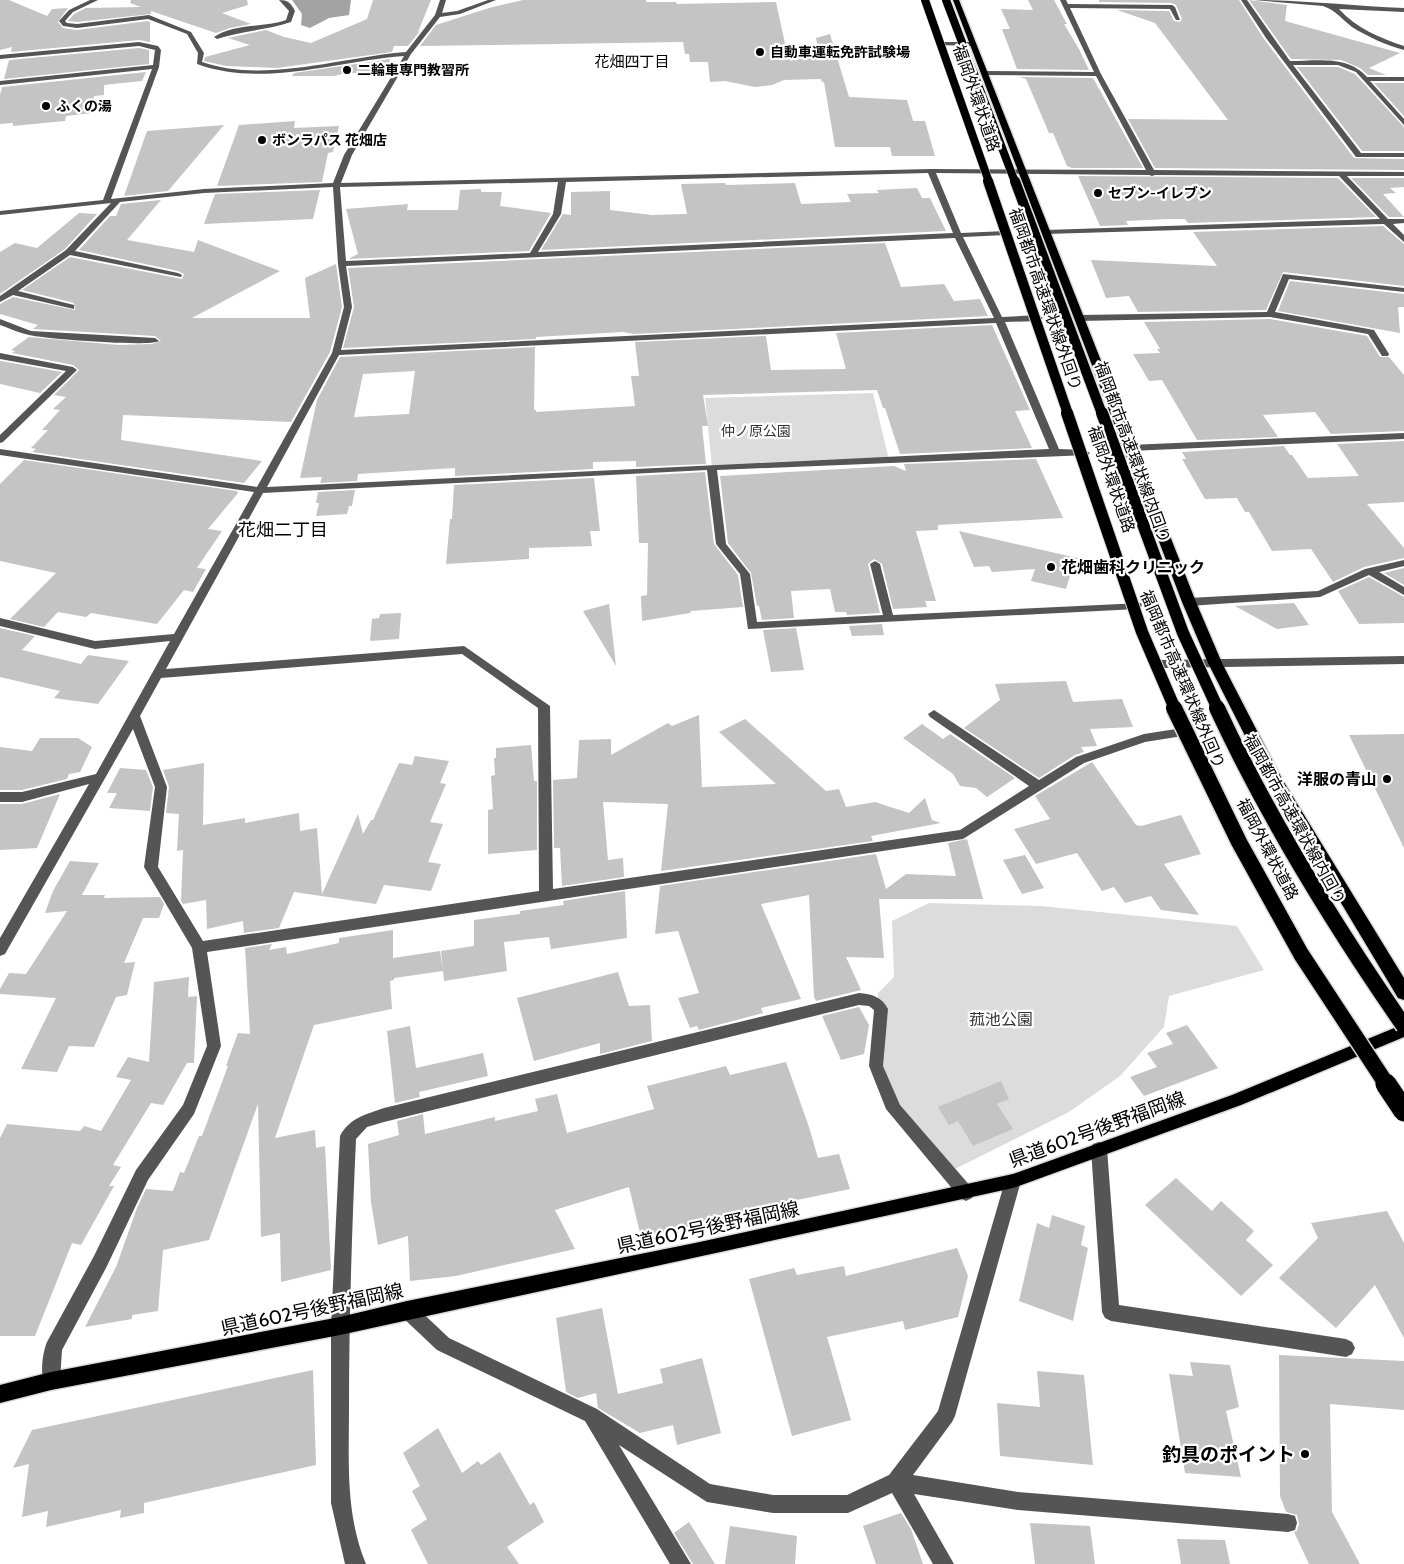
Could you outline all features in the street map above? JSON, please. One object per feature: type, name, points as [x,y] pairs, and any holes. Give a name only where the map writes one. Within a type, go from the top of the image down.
[{"type":"highway","name":"福岡外環状道路","points":[[925,0],[957,102],[1038,318],[1137,605],[1189,731],[1225,806],[1318,975],[1364,1047],[1404,1103]]},
{"type":"highway","name":"福岡都市高速環状線外回り","points":[[925,0],[992,189],[1142,632],[1183,729],[1239,842],[1301,954],[1404,1111]]},
{"type":"highway","name":"福岡都市高速環状線内回り","points":[[946,0],[1078,348],[1183,633],[1227,729],[1285,840],[1350,948],[1404,1026]]},
{"type":"highway","name":"福岡外環状道路","points":[[956,0],[1189,602],[1215,663],[1275,781],[1404,993]]},
{"type":"main road","name":"県道602号後野福岡線","points":[[0,1394],[51,1381],[340,1326],[407,1310],[966,1193],[1013,1181],[1236,1100],[1404,1030]]},
{"type":"street","points":[[95,0],[72,11],[62,21],[65,25],[77,26],[149,17],[190,33],[201,53],[199,63],[207,67],[246,72],[280,71],[368,57],[408,54]]},
{"type":"street","points":[[216,36],[228,31],[275,26],[289,20],[292,11],[288,4],[282,0]]},
{"type":"street","points":[[0,950],[100,777],[336,353],[348,307],[342,264],[336,186],[348,155],[408,54],[438,15],[443,0]]},
{"type":"street","points":[[438,15],[458,13],[493,0]]},
{"type":"street","points":[[1244,0],[1268,37],[1359,155],[1404,155]]},
{"type":"street","points":[[1257,0],[1324,4],[1333,7],[1404,10]]},
{"type":"street","points":[[1330,0],[1333,7],[1357,28],[1375,38],[1404,48]]},
{"type":"street","points":[[1396,0],[1404,10]]},
{"type":"street","points":[[1152,174],[1098,74],[1065,3],[1171,3],[1178,19]]},
{"type":"street","points":[[0,57],[138,44],[156,47],[158,50],[156,67],[106,202]]},
{"type":"street","points":[[940,44],[973,44]]},
{"type":"street","points":[[1288,63],[1339,63],[1358,71],[1404,123]]},
{"type":"street","points":[[0,83],[156,67]]},
{"type":"street","points":[[984,72],[1098,74]]},
{"type":"street","points":[[1365,79],[1404,79]]},
{"type":"street","points":[[0,213],[204,191],[336,186],[984,171],[1152,174],[1404,174]]},
{"type":"street","points":[[931,172],[958,236],[1000,321],[1055,452]]},
{"type":"street","points":[[1342,175],[1404,240]]},
{"type":"street","points":[[532,256],[557,214],[562,181]]},
{"type":"street","points":[[0,300],[70,252],[118,200]]},
{"type":"street","points":[[1046,232],[1404,221]]},
{"type":"street","points":[[342,264],[1006,233]]},
{"type":"street","points":[[70,252],[178,275]]},
{"type":"street","points":[[1270,314],[1286,276],[1404,290]]},
{"type":"street","points":[[11,292],[71,307]]},
{"type":"street","points":[[1080,318],[1270,314],[1371,332],[1386,354]]},
{"type":"street","points":[[336,353],[1038,318]]},
{"type":"street","points":[[0,322],[30,334],[134,341],[155,340]]},
{"type":"street","points":[[0,356],[73,370],[0,440]]},
{"type":"street","points":[[1130,448],[1404,436]]},
{"type":"street","points":[[0,452],[260,490],[712,467],[1055,452],[1085,453]]},
{"type":"street","points":[[712,467],[721,544],[745,574],[752,626],[1137,605]]},
{"type":"street","points":[[1189,602],[1320,594],[1369,572],[1404,562]]},
{"type":"street","points":[[875,564],[889,619]]},
{"type":"street","points":[[1369,572],[1404,592]]},
{"type":"street","points":[[0,622],[96,645],[178,637]]},
{"type":"street","points":[[157,674],[464,650],[544,706],[546,895]]},
{"type":"street","points":[[1160,664],[1404,660]]},
{"type":"street","points":[[934,714],[1038,786]]},
{"type":"street","points":[[51,1381],[53,1348],[100,1262],[142,1175],[189,1109],[214,1046],[199,947],[151,867],[161,787],[134,716]]},
{"type":"street","points":[[199,947],[963,834],[1080,760],[1144,738],[1189,731]]},
{"type":"street","points":[[0,797],[22,797],[100,777]]},
{"type":"street","points":[[356,1564],[352,1560],[340,1503],[340,1326],[348,1136],[362,1122],[384,1115],[859,999],[876,1002],[881,1009],[876,1066],[894,1109],[966,1193]]},
{"type":"street","points":[[1100,1149],[1111,1312],[1346,1348]]},
{"type":"street","points":[[407,1310],[443,1344],[591,1415],[707,1493],[773,1504],[848,1504],[896,1482],[946,1416],[1013,1181]]},
{"type":"street","points":[[591,1415],[681,1564]]},
{"type":"street","points":[[896,1482],[1018,1501],[1288,1523]]},
{"type":"street","points":[[896,1482],[944,1564]]},
{"type":"green space","name":"仲ノ原公園","points":[[873,393],[889,460],[712,467],[705,398]]},
{"type":"green space","name":"菰池公園","points":[[929,903],[1041,906],[1237,926],[1264,970],[1169,996],[1164,1027],[1120,1076],[1069,1112],[949,1172],[894,1109],[877,1066],[878,993],[894,977],[892,921]]},
{"type":"shaded area","points":[[292,0],[351,0],[349,15],[329,18],[310,28],[301,25],[302,14]]},
{"type":"building","points":[[0,0],[9,0],[47,16],[52,9],[68,8],[58,22],[63,28],[77,30],[148,21],[150,22],[150,42],[139,40],[11,52],[12,47],[0,50]]},
{"type":"building","points":[[131,0],[247,0],[248,5],[222,13],[251,24],[216,33],[151,11],[151,14],[77,22],[68,21],[74,14],[86,8],[141,7],[130,3]]},
{"type":"building","points":[[373,0],[431,0],[418,32],[420,31],[408,46],[394,46],[392,52],[277,68],[226,66],[204,61],[205,57],[250,45],[228,38],[266,30],[284,37],[311,43],[367,19]]},
{"type":"building","points":[[523,0],[646,0],[646,2],[676,2],[677,4],[776,2],[786,48],[818,48],[816,38],[830,34],[849,97],[907,100],[913,121],[925,121],[935,156],[892,156],[890,147],[835,147],[824,82],[821,79],[784,80],[772,85],[755,87],[725,81],[710,82],[708,62],[690,62],[689,54],[685,54],[683,42],[420,46],[436,25],[489,8]]},
{"type":"building","points":[[1028,0],[1054,0],[1067,24],[1064,24],[1089,70],[1017,69],[1002,29],[1010,29],[1001,9],[1033,10]]},
{"type":"building","points":[[1099,0],[1239,0],[1264,39],[1354,158],[1404,159],[1404,170],[1155,168],[1128,119],[1228,120],[1155,23],[1117,10],[1169,11],[1174,21],[1180,22],[1182,19],[1176,5],[1172,3],[1099,2]]},
{"type":"building","points":[[1249,0],[1287,5],[1285,21],[1400,53],[1369,68],[1386,75],[1368,75],[1360,68],[1341,60],[1291,59]]},
{"type":"building","points":[[139,48],[149,50],[149,64],[4,79],[9,60]]},
{"type":"building","name":"二輪車専門教習所","points":[[390,59],[386,73],[292,76],[294,73]]},
{"type":"building","points":[[1297,67],[1338,67],[1355,74],[1404,127],[1404,151],[1362,151]]},
{"type":"building","points":[[146,72],[142,81],[104,85],[104,95],[94,96],[92,113],[66,116],[65,121],[13,126],[13,123],[0,124],[0,95],[2,87]]},
{"type":"building","points":[[1020,77],[1093,78],[1143,168],[1072,168],[1067,166],[1053,133],[1049,133],[1026,79]]},
{"type":"building","points":[[1374,83],[1404,83],[1404,116]]},
{"type":"building","points":[[295,121],[294,128],[339,126],[333,152],[328,153],[322,182],[217,186],[239,125]]},
{"type":"building","points":[[224,125],[168,191],[124,196],[147,131]]},
{"type":"building","points":[[1078,176],[1338,178],[1376,217],[1188,223],[1185,219],[1168,219],[1126,221],[1128,225],[1100,226]]},
{"type":"building","points":[[1351,178],[1404,178],[1404,187],[1390,188],[1396,193],[1383,194],[1404,217],[1389,217]]},
{"type":"building","points":[[725,183],[726,185],[795,183],[801,204],[851,202],[847,194],[879,193],[877,190],[917,188],[922,198],[930,198],[946,231],[541,250],[563,214],[571,215],[571,192],[610,191],[610,210],[652,215],[687,214],[681,184]]},
{"type":"building","points":[[481,189],[481,192],[502,192],[500,206],[551,213],[529,251],[348,259],[358,254],[346,209],[408,204],[407,210],[458,210],[460,190]]},
{"type":"building","points":[[320,190],[313,219],[204,224],[215,194]]},
{"type":"building","points":[[161,200],[127,240],[194,252],[198,240],[280,271],[192,318],[310,318],[305,278],[336,264],[342,307],[330,352],[291,422],[123,415],[121,440],[262,461],[244,483],[32,452],[36,449],[31,448],[48,430],[42,430],[60,410],[53,409],[66,397],[54,395],[79,370],[73,365],[12,353],[15,351],[11,350],[29,337],[119,345],[152,344],[161,341],[155,336],[33,329],[38,325],[0,314],[0,304],[13,297],[75,310],[74,303],[22,290],[70,257],[182,279],[184,274],[178,271],[79,250],[110,216],[116,216],[121,204]]},
{"type":"building","points":[[79,213],[97,214],[65,249],[0,294],[0,252],[15,243],[37,248]]},
{"type":"building","points":[[1383,226],[1404,244],[1404,286],[1283,272],[1266,310],[1138,312],[1129,296],[1106,298],[1091,260],[1217,266],[1193,232]]},
{"type":"building","points":[[885,243],[901,287],[944,284],[954,301],[980,299],[988,316],[634,334],[623,332],[536,337],[536,339],[343,348],[354,307],[348,268]]},
{"type":"building","points":[[1290,281],[1404,294],[1404,307],[1398,307],[1400,333],[1278,311]]},
{"type":"building","points":[[1270,319],[1367,336],[1380,357],[1389,357],[1404,375],[1404,431],[1331,434],[1315,412],[1263,415],[1278,437],[1197,440],[1162,380],[1149,381],[1133,354],[1160,353],[1157,349],[1160,349],[1144,322]]},
{"type":"building","points":[[992,325],[1030,410],[1015,411],[1032,448],[900,454],[877,390],[703,395],[708,426],[702,426],[706,464],[636,467],[636,461],[593,462],[593,469],[455,476],[455,468],[358,474],[357,481],[320,483],[322,477],[300,478],[317,400],[340,357],[535,347],[534,410],[536,412],[635,406],[631,376],[639,376],[635,342],[766,336],[771,370],[846,369],[836,333]],"holes":[[[415,371],[409,414],[354,417],[363,374]]]},
{"type":"building","points":[[0,361],[62,372],[40,393],[0,384]]},
{"type":"building","points":[[1404,441],[1404,502],[1367,504],[1404,548],[1404,558],[1364,567],[1333,582],[1311,549],[1272,551],[1249,512],[1245,512],[1237,498],[1205,499],[1182,459],[1186,459],[1182,452],[1284,446],[1308,478],[1359,476],[1337,444]]},
{"type":"building","points":[[1036,459],[1063,518],[938,525],[938,530],[916,531],[936,601],[925,601],[927,607],[893,609],[882,564],[874,559],[868,564],[880,613],[847,615],[846,612],[835,612],[830,589],[791,591],[794,618],[762,620],[759,606],[757,606],[751,573],[728,543],[720,476],[894,466],[906,471],[904,464]]},
{"type":"building","points":[[24,460],[237,491],[238,493],[208,529],[222,531],[197,568],[206,569],[193,592],[184,590],[157,624],[91,613],[86,617],[58,612],[44,627],[10,619],[56,573],[0,561],[0,484]]},
{"type":"building","points":[[705,472],[714,544],[738,575],[743,607],[691,611],[690,613],[642,621],[641,596],[647,595],[648,543],[639,543],[636,476]]},
{"type":"building","points":[[594,478],[600,531],[590,531],[592,546],[529,548],[529,559],[446,564],[454,485]]},
{"type":"building","points":[[355,490],[352,506],[349,506],[347,514],[316,516],[319,503],[316,503],[318,492]]},
{"type":"building","points":[[959,531],[1086,560],[1086,565],[1073,566],[1066,589],[1031,581],[1035,569],[992,572],[989,566],[974,567]]},
{"type":"building","points":[[1404,568],[1404,585],[1384,573]]},
{"type":"building","points":[[1369,577],[1404,597],[1404,623],[1359,624],[1338,591]]},
{"type":"building","points":[[1294,603],[1309,625],[1277,629],[1235,606]]},
{"type":"building","points":[[609,604],[616,666],[583,611]]},
{"type":"building","points":[[401,613],[399,639],[370,641],[372,619],[379,618],[380,614]]},
{"type":"building","points":[[882,624],[884,635],[852,636],[849,626]]},
{"type":"building","points":[[0,628],[35,636],[22,650],[81,664],[88,655],[129,661],[98,704],[54,698],[60,691],[0,677]]},
{"type":"building","points":[[796,628],[804,670],[771,672],[763,630]]},
{"type":"building","points":[[1066,681],[1073,702],[1122,699],[1133,727],[1090,729],[1097,746],[1081,747],[1084,752],[1075,755],[1039,778],[964,728],[1000,700],[995,684]]},
{"type":"building","points":[[699,715],[702,787],[776,784],[719,732],[745,719],[826,791],[839,789],[846,807],[875,802],[909,813],[925,798],[932,820],[941,823],[871,836],[873,841],[661,871],[668,804],[603,802],[608,860],[623,858],[624,877],[562,886],[560,848],[554,848],[553,780],[577,778],[579,740],[611,739],[611,755],[668,723],[672,726]]},
{"type":"building","points":[[922,724],[943,739],[950,734],[1015,778],[987,797],[976,788],[960,786],[953,774],[903,738]]},
{"type":"building","name":"洋服の青山","points":[[1404,734],[1404,848],[1349,735]]},
{"type":"building","points":[[40,738],[78,738],[92,747],[80,772],[69,774],[67,779],[22,790],[0,790],[0,747],[32,751]]},
{"type":"building","points":[[531,745],[534,781],[537,781],[537,850],[488,854],[488,810],[493,809],[491,776],[495,775],[494,758],[496,758],[496,748]]},
{"type":"building","points":[[415,756],[449,761],[440,783],[446,784],[430,822],[443,824],[428,862],[441,864],[431,891],[384,885],[376,904],[294,892],[279,928],[244,933],[243,921],[207,929],[206,900],[183,904],[181,901],[183,850],[177,851],[179,814],[166,813],[169,787],[163,770],[204,763],[203,825],[245,818],[245,823],[299,813],[300,831],[317,828],[322,894],[358,814],[363,834],[371,820],[373,820],[399,763],[412,765]]},
{"type":"building","points":[[1092,762],[1136,825],[1141,826],[1181,815],[1201,854],[1164,864],[1199,915],[1161,910],[1151,896],[1125,903],[1114,887],[1102,891],[1077,853],[1036,864],[1014,829],[1050,819],[1035,796]]},
{"type":"building","points":[[120,768],[146,770],[153,787],[150,811],[109,808],[117,793],[107,793]]},
{"type":"building","points":[[60,794],[37,848],[0,850],[0,804],[22,804]]},
{"type":"building","points":[[967,839],[983,899],[879,899],[884,958],[846,957],[861,990],[816,1001],[814,997],[809,895],[761,904],[801,999],[761,1008],[763,1013],[699,1030],[697,1026],[690,1028],[678,998],[699,993],[678,931],[655,934],[660,886],[876,854],[886,889],[906,874],[956,876],[948,843]]},
{"type":"building","points":[[1025,855],[1044,888],[1022,894],[1003,860]]},
{"type":"building","points":[[70,861],[99,863],[82,895],[105,895],[104,898],[160,897],[164,904],[159,918],[143,918],[124,963],[135,962],[127,995],[116,997],[94,1047],[69,1046],[57,1072],[21,1069],[56,998],[0,994],[0,989],[9,973],[26,974],[67,911],[45,913],[53,891]]},
{"type":"building","points":[[625,891],[627,938],[551,949],[549,937],[504,942],[507,971],[444,981],[441,951],[474,946],[474,920],[520,914],[520,911],[564,905],[563,901]]},
{"type":"building","points":[[393,930],[393,958],[440,951],[443,971],[394,978],[394,980],[390,981],[392,1009],[314,1025],[275,1138],[315,1130],[316,1148],[325,1146],[331,1270],[281,1282],[280,1233],[261,1237],[258,1104],[209,1240],[163,1250],[158,1311],[132,1315],[132,1319],[85,1327],[116,1267],[137,1208],[146,1189],[173,1191],[180,1172],[184,1173],[199,1136],[202,1136],[238,1033],[250,1034],[245,948],[272,944],[269,950],[286,947],[287,954],[339,943],[339,938]]},
{"type":"building","points":[[618,972],[629,1006],[650,1005],[652,1041],[600,1054],[600,1043],[534,1061],[517,998]]},
{"type":"building","points":[[189,977],[188,997],[197,996],[194,1063],[187,1063],[163,1105],[151,1103],[113,1165],[121,1167],[109,1186],[114,1186],[81,1245],[72,1243],[35,1336],[0,1336],[0,1138],[7,1124],[80,1131],[84,1126],[101,1131],[131,1080],[116,1077],[128,1057],[149,1062],[154,982]]},
{"type":"building","points":[[859,1007],[869,1025],[864,1054],[841,1060],[822,1016]]},
{"type":"building","points":[[1187,1025],[1218,1068],[1144,1096],[1130,1077],[1157,1067],[1147,1053],[1173,1044],[1166,1033]]},
{"type":"building","points":[[410,1026],[416,1068],[483,1053],[488,1076],[419,1092],[420,1097],[395,1103],[387,1031]]},
{"type":"building","points":[[786,1062],[818,1158],[839,1154],[850,1189],[744,1211],[745,1215],[641,1237],[629,1187],[555,1210],[575,1249],[456,1276],[410,1281],[408,1236],[378,1245],[371,1202],[368,1144],[399,1135],[397,1121],[423,1114],[425,1134],[495,1117],[495,1121],[538,1111],[535,1099],[557,1094],[567,1133],[654,1109],[647,1086],[726,1066],[730,1075]]},
{"type":"building","points":[[1001,1081],[1009,1099],[997,1104],[1013,1129],[973,1146],[958,1121],[949,1125],[938,1107]]},
{"type":"building","points":[[1176,1178],[1212,1211],[1221,1201],[1254,1231],[1246,1240],[1273,1265],[1241,1296],[1145,1205]]},
{"type":"building","points":[[1387,1211],[1404,1243],[1404,1338],[1375,1285],[1336,1328],[1279,1278],[1318,1238],[1311,1223]]},
{"type":"building","points":[[1052,1215],[1085,1226],[1081,1245],[1088,1248],[1073,1321],[1019,1301],[1037,1223],[1049,1228]]},
{"type":"building","points":[[957,1248],[968,1276],[958,1317],[905,1330],[903,1321],[827,1337],[851,1420],[792,1436],[749,1279],[794,1268],[797,1275],[844,1266],[846,1276]]},
{"type":"building","points":[[602,1308],[618,1394],[663,1383],[660,1369],[702,1358],[721,1433],[677,1445],[673,1425],[640,1433],[598,1408],[596,1393],[578,1398],[566,1392],[556,1318]]},
{"type":"building","name":"釣具のポイント","points":[[1279,1355],[1404,1361],[1404,1410],[1330,1404],[1332,1512],[1360,1564],[1309,1564],[1294,1532],[1297,1531],[1299,1524],[1297,1515],[1286,1512],[1280,1496]]},
{"type":"building","points":[[1190,1362],[1230,1365],[1239,1407],[1226,1411],[1241,1477],[1185,1473],[1169,1374],[1193,1376]]},
{"type":"building","points":[[313,1370],[316,1465],[144,1503],[144,1513],[120,1518],[121,1510],[46,1527],[48,1511],[22,1517],[29,1464],[13,1468],[32,1430]]},
{"type":"building","points":[[1037,1371],[1084,1375],[1093,1465],[1000,1456],[997,1403],[1040,1407]]},
{"type":"building","points":[[438,1428],[462,1473],[478,1461],[481,1465],[500,1452],[530,1505],[534,1502],[544,1522],[507,1547],[519,1564],[428,1564],[411,1530],[427,1519],[412,1491],[420,1486],[403,1453]]},
{"type":"building","points":[[901,1513],[911,1529],[923,1564],[876,1564],[863,1526]]},
{"type":"building","points":[[689,1522],[715,1564],[693,1564],[674,1533]]},
{"type":"building","points":[[1030,1523],[1090,1526],[1095,1564],[1035,1564]]},
{"type":"building","points":[[730,1526],[797,1536],[795,1564],[725,1564]]},
{"type":"building","points":[[1177,1539],[1225,1540],[1230,1564],[1181,1564]]},
{"type":"place","name":"自動車運転免許試験場","points":[[760,52]]},
{"type":"place","name":"二輪車専門教習所","points":[[347,70]]},
{"type":"place","name":"ふくの湯","points":[[46,106]]},
{"type":"place","name":"ボンラパス 花畑店","points":[[262,140]]},
{"type":"place","name":"セブン-イレブン","points":[[1098,193]]},
{"type":"place","name":"花畑歯科クリニック","points":[[1051,567]]},
{"type":"place","name":"洋服の青山","points":[[1387,779]]},
{"type":"place","name":"釣具のポイント","points":[[1305,1454]]},
{"type":"district","name":"花畑四丁目","points":[[632,62]]},
{"type":"district","name":"花畑二丁目","points":[[283,530]]}]
